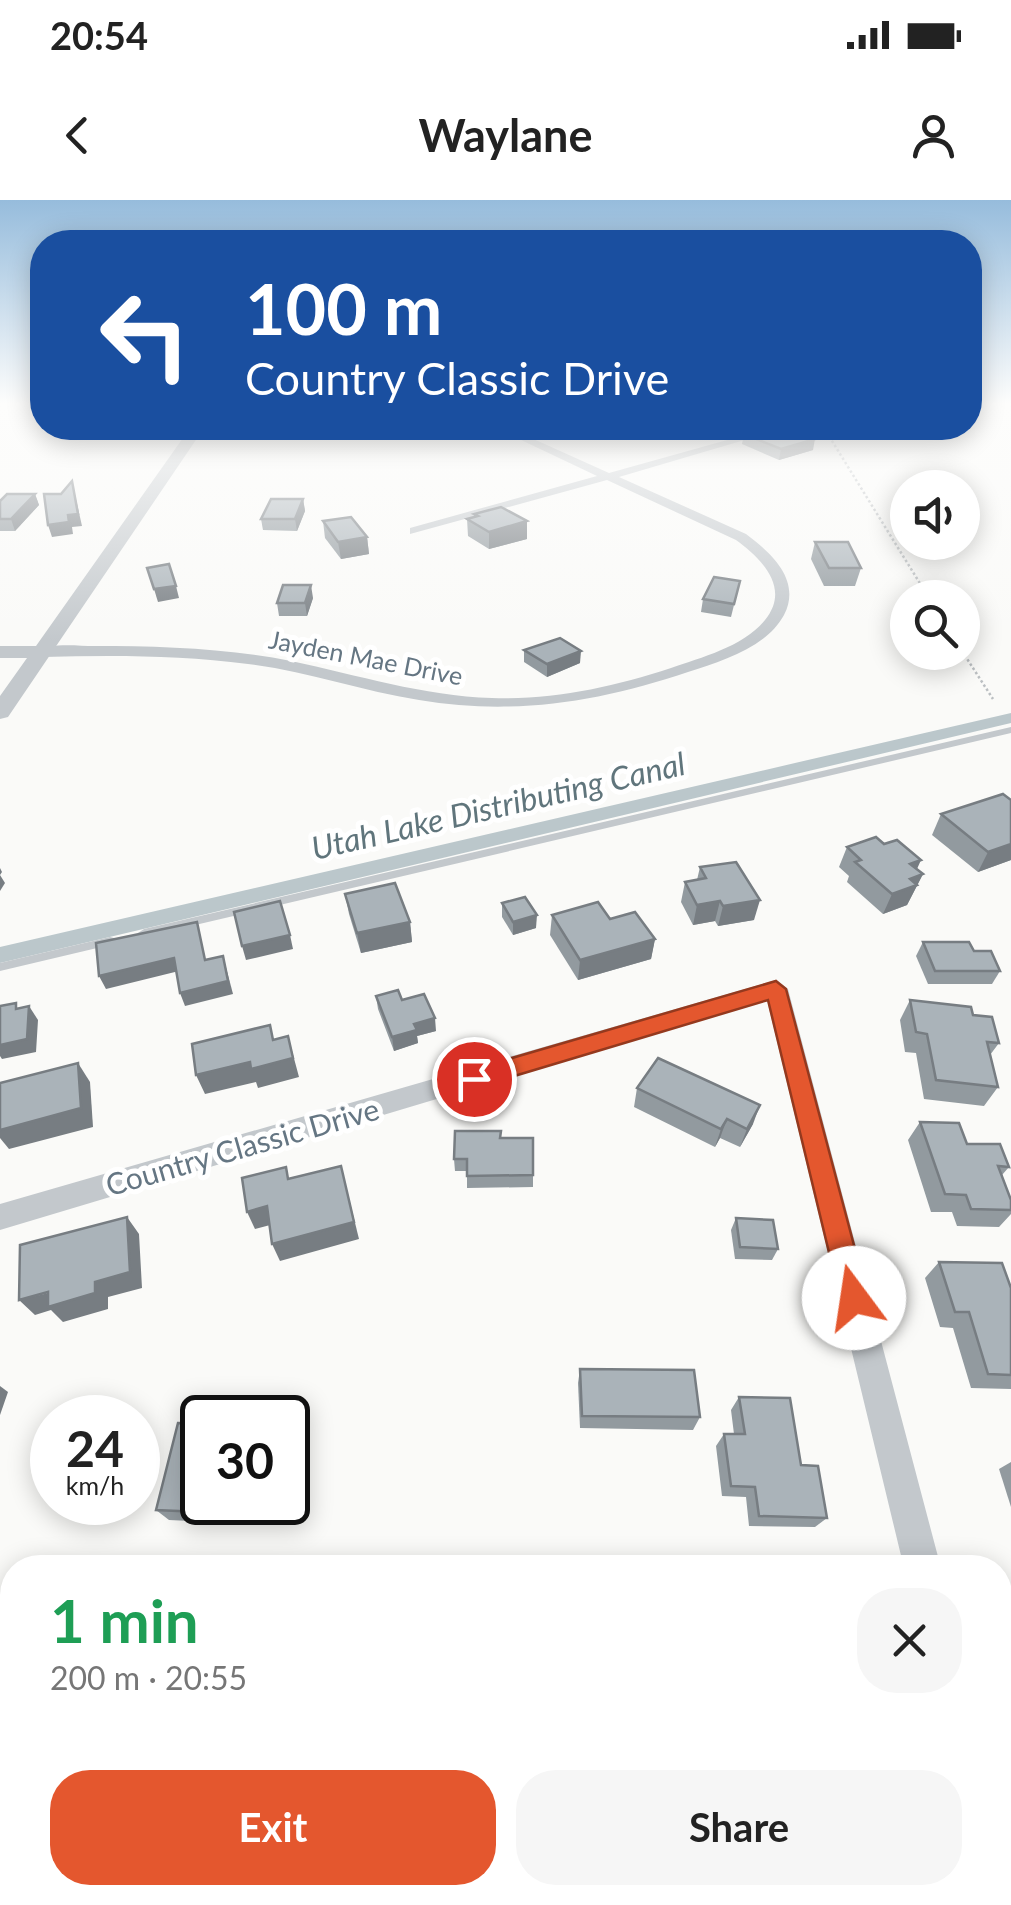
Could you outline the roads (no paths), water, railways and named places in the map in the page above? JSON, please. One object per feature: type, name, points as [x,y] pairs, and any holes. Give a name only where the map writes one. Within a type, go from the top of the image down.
[{"type":"street","points":[[0,712],[159,483]]},
{"type":"street","points":[[415,531],[586,483]]},
{"type":"street","name":"Jayden Mae Drive","points":[[43,652],[172,652],[228,657],[454,701],[521,704],[613,693],[707,660],[764,629],[782,602],[783,588],[770,560],[740,537],[623,483]]},
{"type":"street","points":[[0,652],[43,652]]},
{"type":"street","name":"Country Classic Drive","points":[[0,1216],[776,989],[919,1555]]},
{"type":"lane","points":[[136,935],[1011,730]]},
{"type":"lane","points":[[0,967],[117,940]]},
{"type":"waterway","name":"Utah Lake Distributing Canal","points":[[0,955],[1011,718]]}]
